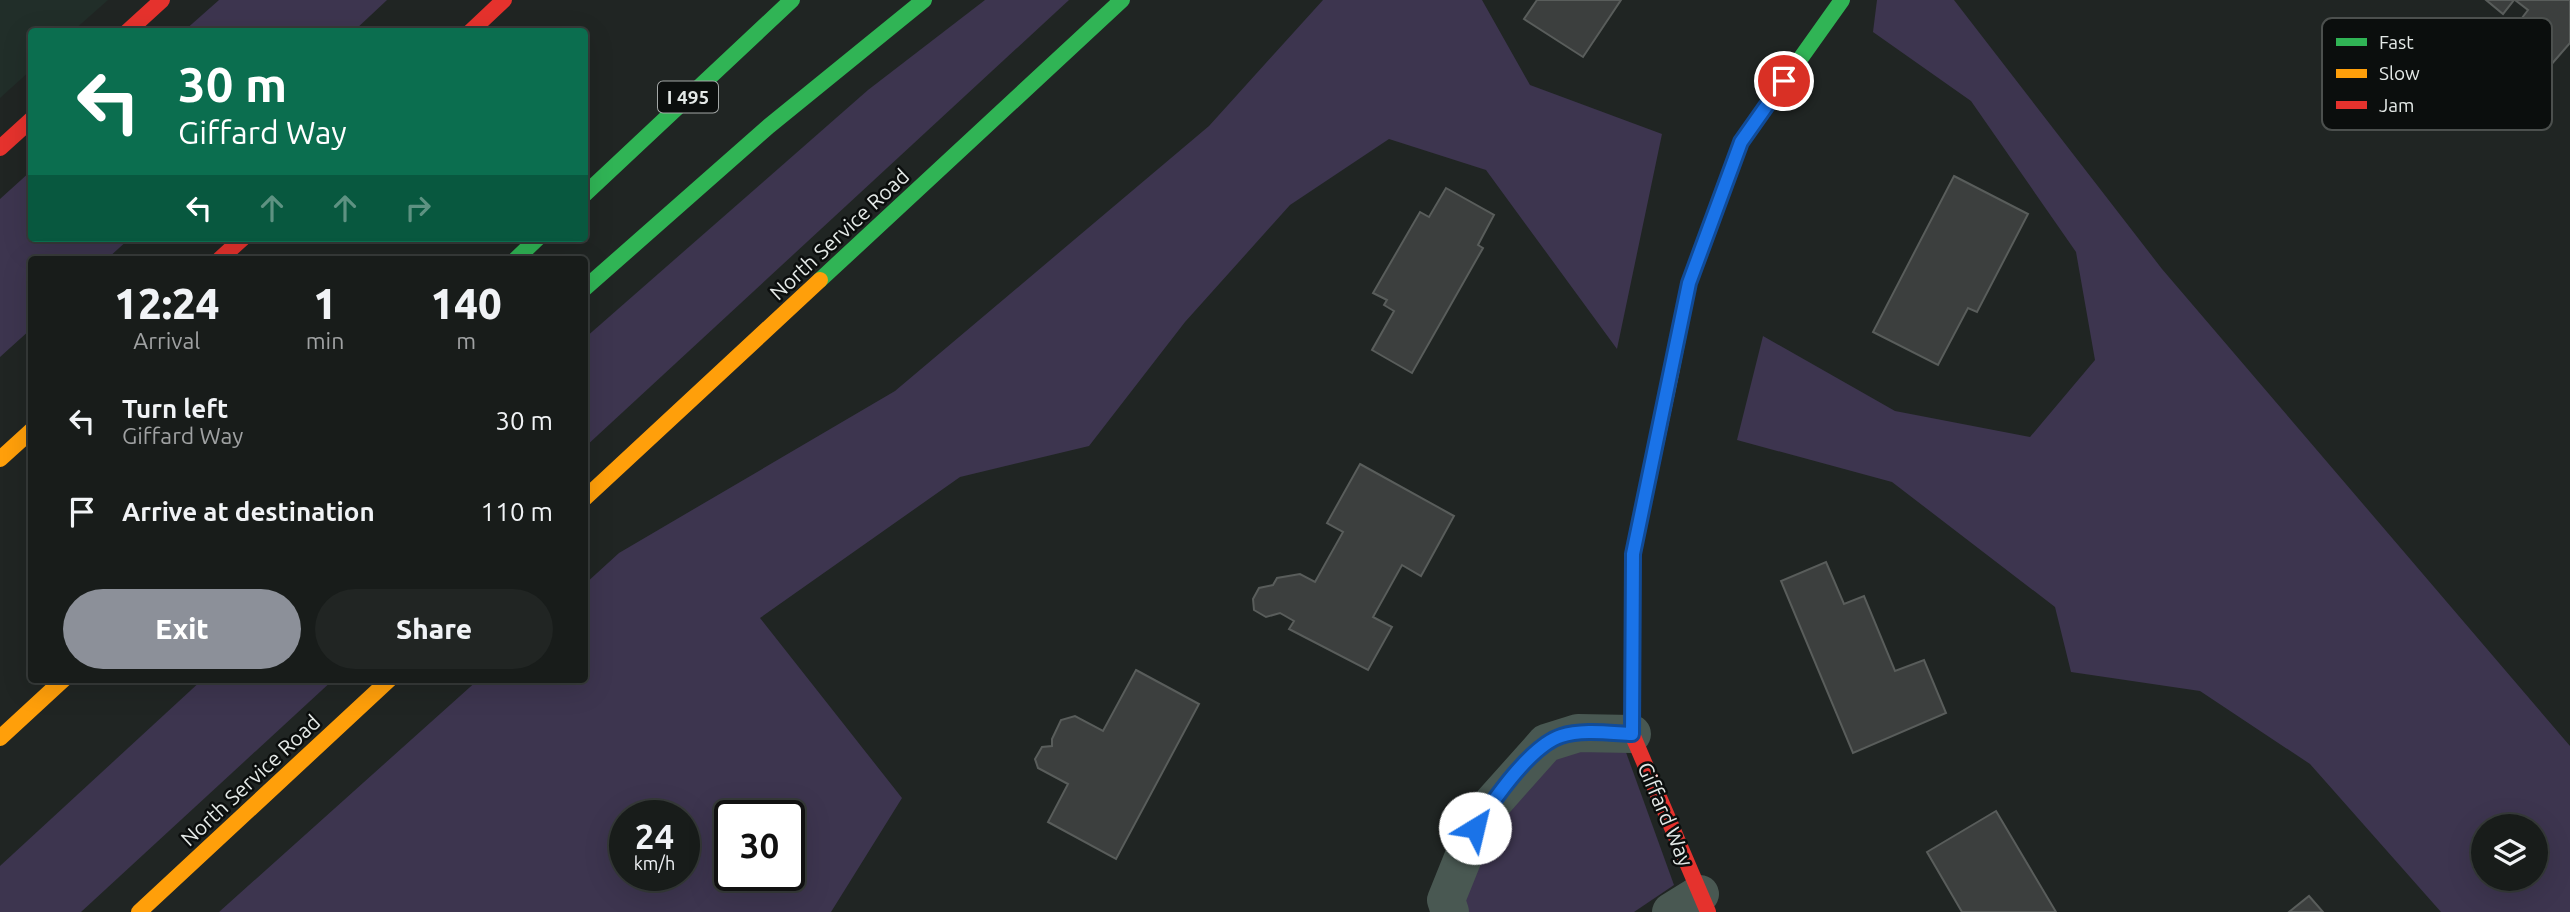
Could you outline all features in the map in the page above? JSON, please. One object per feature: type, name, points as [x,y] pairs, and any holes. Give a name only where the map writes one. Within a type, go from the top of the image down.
[{"type":"main road","points":[[131,28],[162,0]]},
{"type":"main road","points":[[474,28],[504,0]]},
{"type":"main road","name":"I 495","points":[[588,191],[792,0]]},
{"type":"main road","points":[[588,285],[769,126],[924,0]]},
{"type":"main road","name":"North Service Road","points":[[588,495],[1122,0]]},
{"type":"main road","name":"Giffard Way","points":[[1693,906],[1632,734],[1633,554],[1689,283],[1741,142],[1842,0]]},
{"type":"main road","points":[[0,148],[28,123]]},
{"type":"main road","points":[[223,256],[239,242]]},
{"type":"main road","points":[[519,256],[534,242]]},
{"type":"main road","points":[[0,459],[28,434]]},
{"type":"main road","points":[[0,738],[60,683]]},
{"type":"main road","name":"North Service Road","points":[[139,912],[386,683]]},
{"type":"street","points":[[1450,912],[1446,900],[1475,828],[1532,755],[1546,743],[1561,736],[1632,734]]},
{"type":"shaded area","points":[[0,0],[108,0],[76,28],[28,28],[28,73],[0,98]]},
{"type":"shaded area","points":[[219,0],[387,0],[357,28],[187,28]]},
{"type":"shaded area","points":[[985,0],[1069,0],[588,444],[588,335],[868,90]]},
{"type":"shaded area","points":[[1323,0],[1482,0],[1530,85],[1662,134],[1617,349],[1486,170],[1389,139],[1290,205],[1185,322],[1089,446],[960,477],[760,618],[902,798],[831,912],[219,912],[475,683],[588,683],[588,581],[619,553],[895,391],[1209,126]]},
{"type":"shaded area","points":[[1877,0],[1954,0],[2162,269],[2570,746],[2570,912],[2441,912],[2310,764],[2200,691],[2071,672],[2055,607],[1892,482],[1737,440],[1763,336],[1895,411],[2030,437],[2095,360],[2076,252],[1971,101],[1873,32]]},
{"type":"shaded area","points":[[28,174],[28,242],[126,242],[110,256],[28,256],[28,332],[0,357],[0,199]]},
{"type":"shaded area","points":[[199,683],[330,683],[81,912],[0,912],[0,866]]},
{"type":"shaded area","points":[[1572,744],[1623,744],[1674,885],[1634,912],[1467,912],[1464,895],[1494,815]]},
{"type":"building","points":[[1537,0],[1621,0],[1583,57],[1524,19]]},
{"type":"building","points":[[2486,0],[2514,0],[2503,14]]},
{"type":"building","points":[[2515,0],[2570,0],[2570,43],[2552,64],[2552,18],[2522,18],[2528,10]]},
{"type":"building","points":[[1954,176],[2028,214],[1977,312],[1968,308],[1938,365],[1873,332]]},
{"type":"building","points":[[1446,188],[1494,215],[1478,245],[1483,248],[1412,373],[1372,350],[1394,311],[1384,305],[1387,300],[1373,293],[1420,212],[1429,217]]},
{"type":"building","points":[[1360,464],[1454,516],[1421,576],[1402,565],[1373,617],[1392,627],[1368,670],[1289,629],[1294,621],[1280,613],[1266,617],[1254,610],[1253,599],[1259,588],[1273,585],[1277,578],[1300,574],[1315,582],[1343,532],[1327,523]]},
{"type":"building","points":[[1826,562],[1844,604],[1864,596],[1895,671],[1924,660],[1946,713],[1853,753],[1781,581]]},
{"type":"building","points":[[1136,670],[1199,704],[1116,859],[1048,822],[1068,784],[1038,768],[1035,759],[1042,747],[1052,746],[1052,739],[1061,720],[1075,716],[1103,731]]},
{"type":"building","points":[[1996,811],[2056,912],[1962,912],[1927,852]]},
{"type":"building","points":[[2309,896],[2323,912],[2289,912]]},
{"type":"traffic: fast","points":[[588,191],[792,0]]},
{"type":"traffic: fast","points":[[588,285],[769,126],[924,0]]},
{"type":"traffic: fast","points":[[820,280],[1122,0]]},
{"type":"traffic: fast","points":[[1672,368],[1689,283],[1741,142],[1842,0]]},
{"type":"traffic: fast","points":[[519,256],[534,242]]},
{"type":"traffic: slow","points":[[588,495],[820,280]]},
{"type":"traffic: slow","points":[[1633,628],[1633,554],[1672,368]]},
{"type":"traffic: slow","points":[[0,459],[28,434]]},
{"type":"traffic: slow","points":[[0,738],[60,683]]},
{"type":"traffic: slow","points":[[139,912],[386,683]]},
{"type":"traffic: jam","points":[[131,28],[162,0]]},
{"type":"traffic: jam","points":[[474,28],[504,0]]},
{"type":"traffic: jam","points":[[0,148],[28,123]]},
{"type":"traffic: jam","points":[[223,256],[239,242]]},
{"type":"traffic: jam","points":[[1633,628],[1632,734],[1708,912]]},
{"type":"route","points":[[1475,828],[1532,755],[1546,743],[1561,736],[1578,733],[1632,734],[1633,554],[1689,283],[1741,142],[1784,81]]}]
